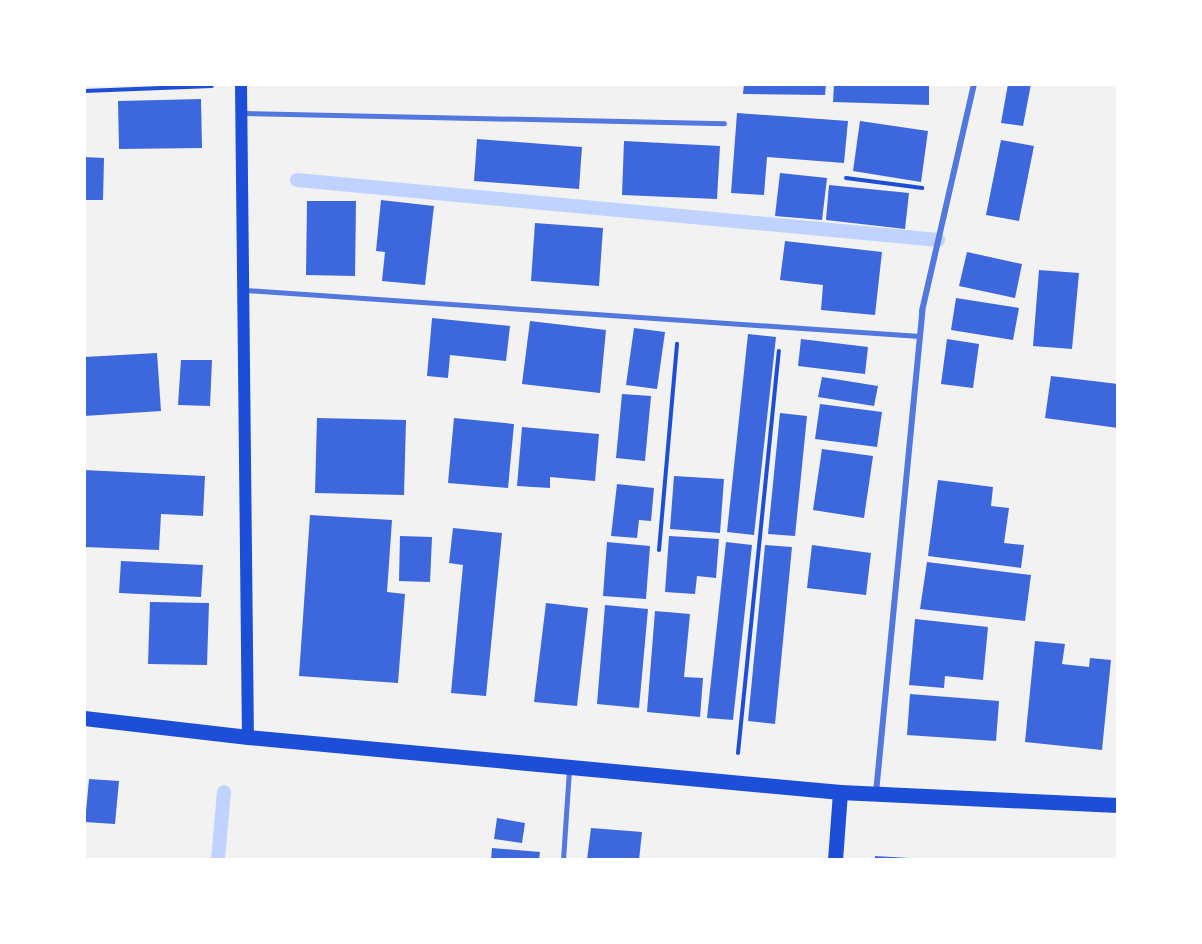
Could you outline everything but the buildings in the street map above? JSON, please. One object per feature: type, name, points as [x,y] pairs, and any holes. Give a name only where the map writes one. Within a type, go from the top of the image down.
[{"type":"main road","points":[[241,84],[248,737]]},
{"type":"main road","points":[[84,718],[248,737],[840,792],[1118,805]]},
{"type":"main road","points":[[835,860],[840,792]]},
{"type":"street","points":[[876,794],[919,336],[974,84]]},
{"type":"lane","points":[[241,113],[724,123]]},
{"type":"lane","points":[[243,290],[919,336]]},
{"type":"lane","points":[[563,860],[570,767]]},
{"type":"path","points":[[84,91],[241,84]]},
{"type":"path","points":[[846,178],[949,192]]},
{"type":"path","points":[[659,550],[679,319]]},
{"type":"path","points":[[734,782],[782,327]]},
{"type":"waterway","points":[[297,180],[938,240]]},
{"type":"waterway","points":[[218,860],[224,792]]}]
